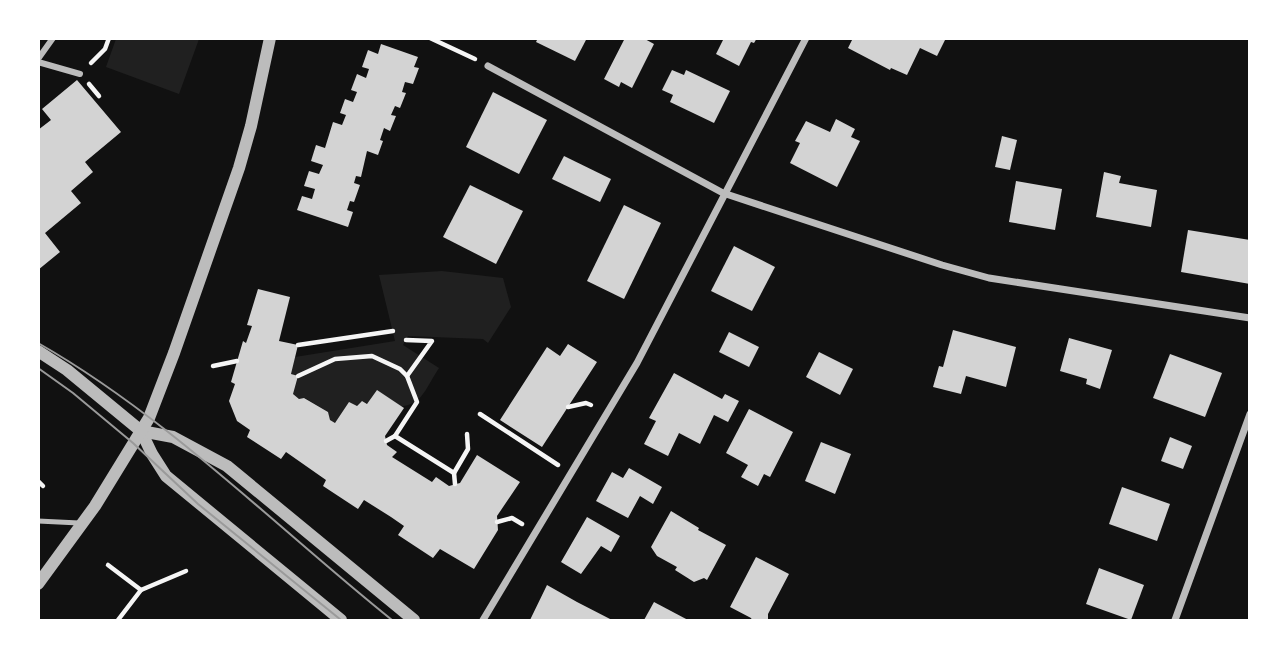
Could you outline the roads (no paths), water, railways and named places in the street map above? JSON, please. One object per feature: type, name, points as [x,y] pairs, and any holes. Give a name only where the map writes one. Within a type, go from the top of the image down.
[{"type":"street","points":[[53,38],[38,60],[80,74]]},
{"type":"street","points":[[38,584],[82,524],[149,418],[239,168],[270,38]]},
{"type":"street","points":[[483,621],[637,363],[723,193],[806,38]]},
{"type":"street","points":[[488,66],[723,193],[989,278],[1250,318]]},
{"type":"street","points":[[38,351],[141,430],[173,437],[227,466],[414,621]]},
{"type":"street","points":[[1175,621],[1250,414]]},
{"type":"street","points":[[141,430],[166,476],[341,621]]},
{"type":"lane","points":[[38,521],[82,524]]},
{"type":"tram line","points":[[38,343],[86,372],[177,439],[392,620]]},
{"type":"tram line","points":[[38,368],[73,393],[133,443],[198,504],[341,620]]}]
